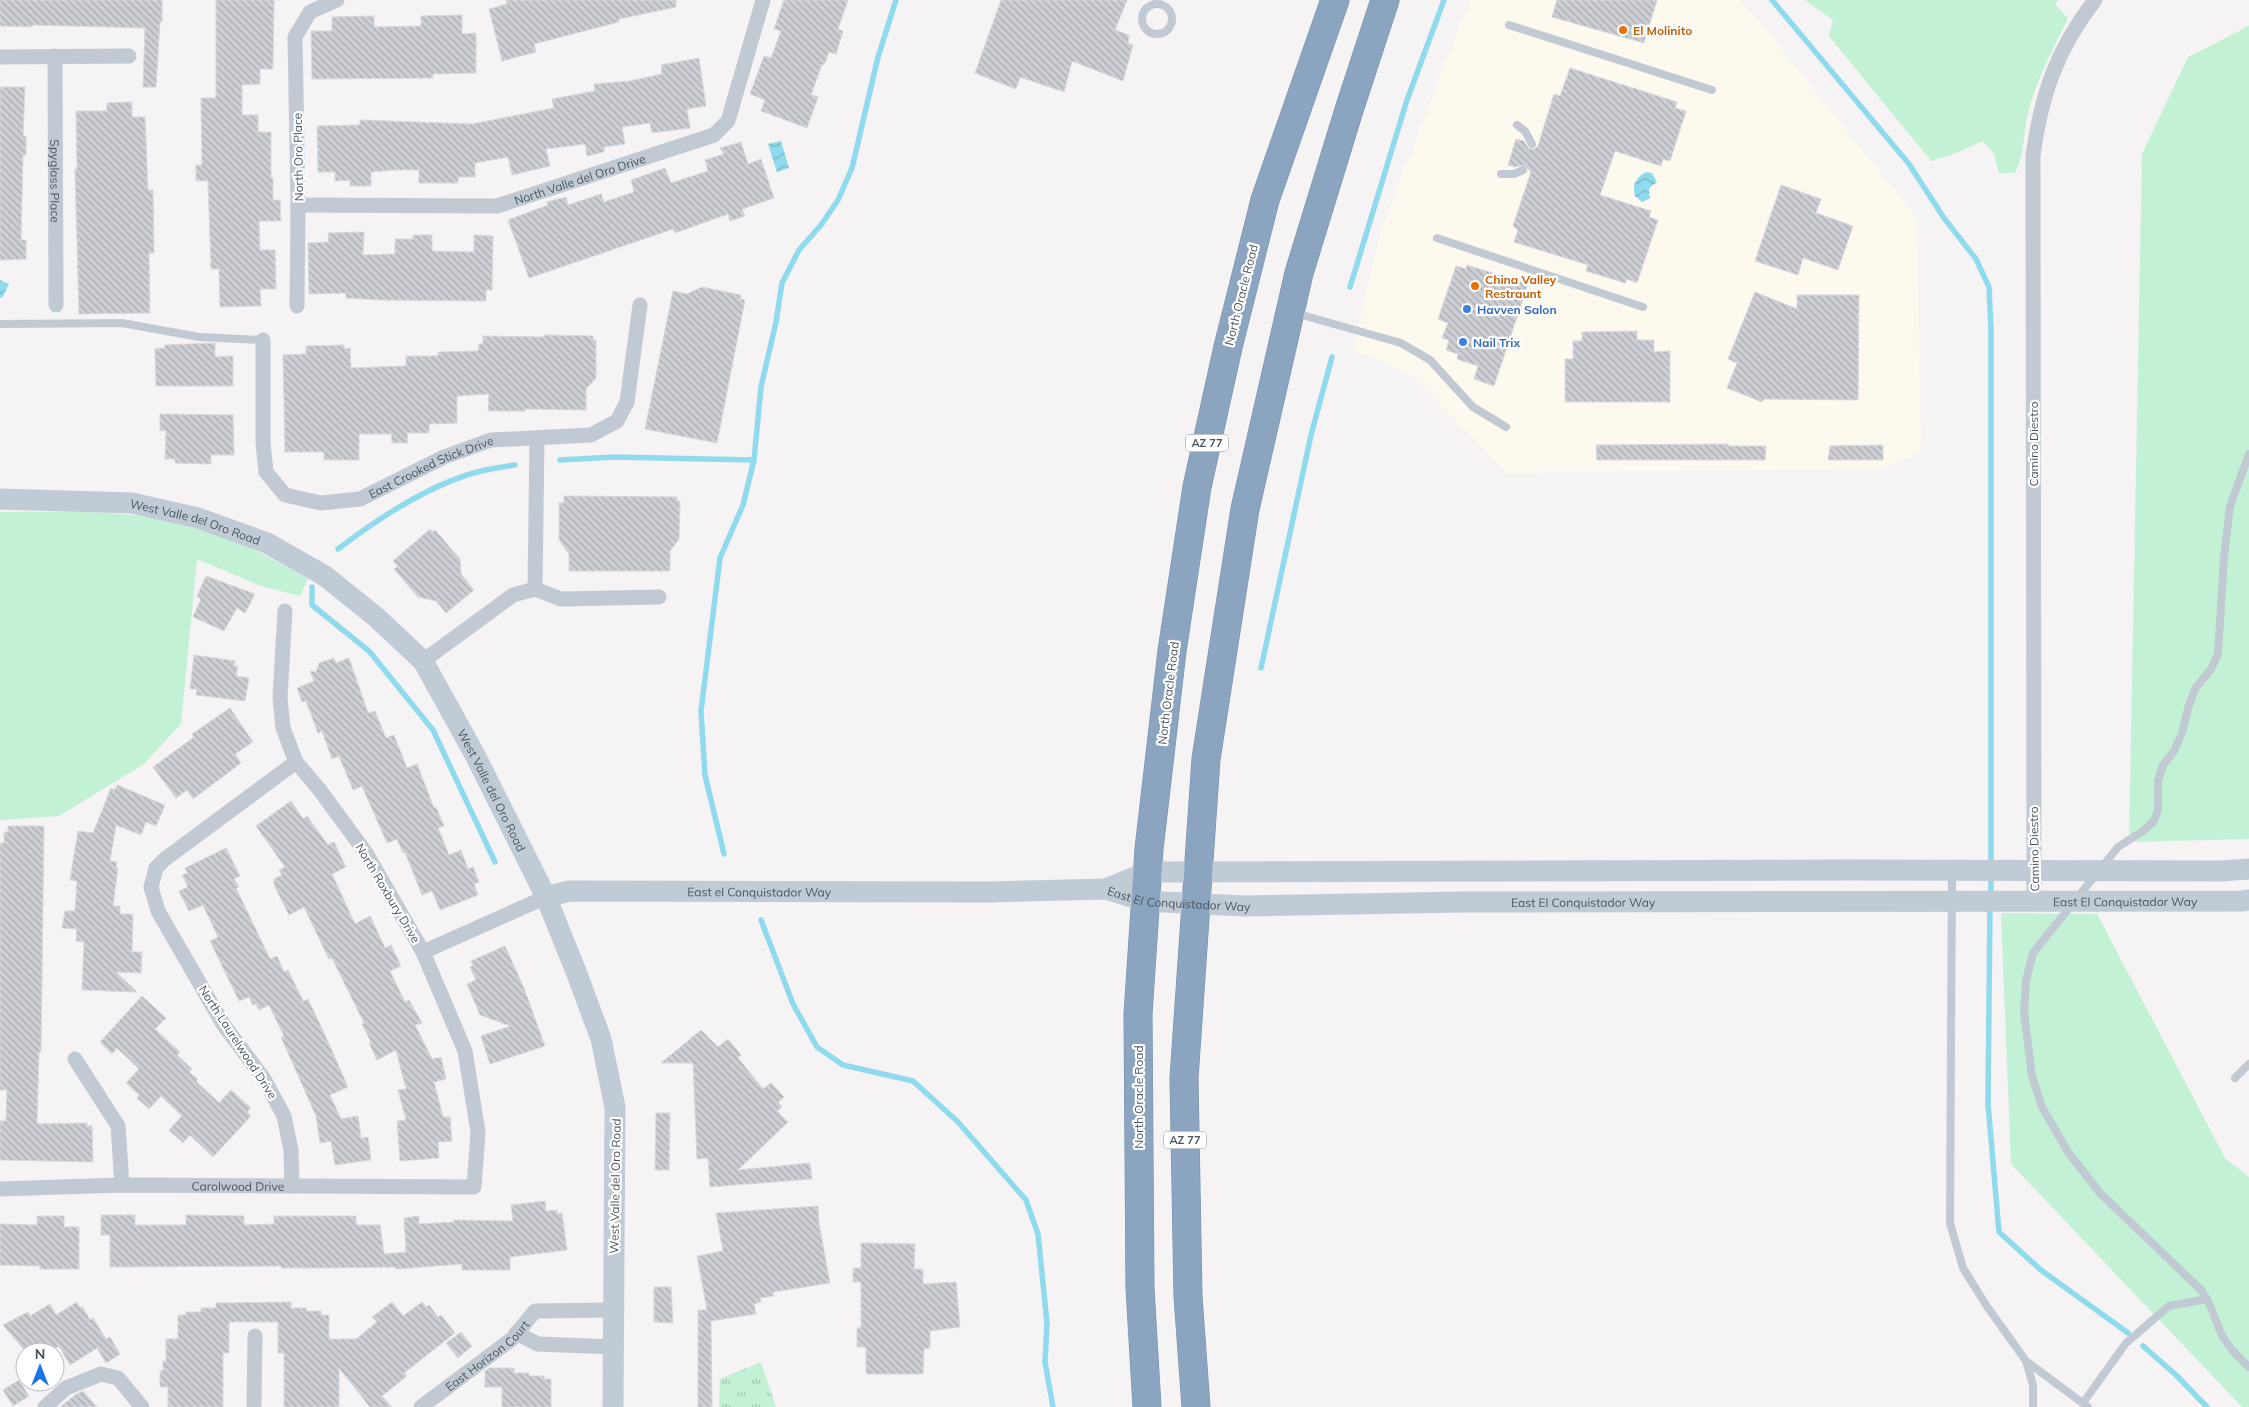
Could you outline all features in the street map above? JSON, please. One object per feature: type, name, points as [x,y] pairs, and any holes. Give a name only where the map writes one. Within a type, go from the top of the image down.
[{"type":"highway","name":"North Oracle Road","points":[[1147,1407],[1140,1288],[1137,1145],[1138,1014],[1144,901],[1172,651],[1197,487],[1228,347],[1265,200],[1335,0]]},
{"type":"highway","name":"AZ 77","points":[[1196,1407],[1188,1296],[1184,1078],[1206,759],[1245,509],[1290,312],[1304,255],[1385,0]]},
{"type":"street","name":"North Oro Place","points":[[297,306],[298,204],[295,37],[310,12],[337,0]]},
{"type":"street","name":"North Valle del Oro Drive","points":[[298,204],[497,206],[714,135],[728,121],[763,0]]},
{"type":"street","name":"Camino Diestro","points":[[2034,902],[2033,156],[2045,90],[2071,35],[2094,0]]},
{"type":"street","name":"Spyglass Place","points":[[55,56],[56,305]]},
{"type":"street","points":[[0,57],[129,56]]},
{"type":"street","name":"East Crooked Stick Drive","points":[[263,340],[263,443],[266,472],[285,494],[321,503],[360,499],[444,457],[491,440],[591,435],[617,422],[627,402],[640,304]]},
{"type":"street","points":[[535,590],[537,438]]},
{"type":"street","name":"West Valle del Oro Road","points":[[0,499],[132,503],[198,518],[266,543],[325,576],[376,617],[423,661],[475,755],[546,897],[601,1039],[615,1107],[613,1407]]},
{"type":"street","points":[[423,661],[513,595],[535,590],[561,599],[659,597]]},
{"type":"street","name":"North Roxbury Drive","points":[[285,611],[280,698],[282,728],[296,762],[319,789],[366,854],[423,952],[465,1051],[478,1132],[474,1187]]},
{"type":"street","name":"North Laurelwood Drive","points":[[292,1186],[291,1150],[284,1116],[264,1079],[223,1024],[158,911],[147,875],[174,852],[296,762]]},
{"type":"street","points":[[2034,871],[2221,871],[2249,869]]},
{"type":"street","points":[[1460,871],[1462,902]]},
{"type":"street","name":"East El Conquistador Way","points":[[1106,889],[1147,872],[2034,871]]},
{"type":"street","name":"East El Conquistador Way","points":[[1106,889],[1144,901],[1244,906],[1462,902],[2074,902],[2247,900]]},
{"type":"street","name":"East el Conquistador Way","points":[[423,952],[546,897],[569,891],[989,892],[1106,889]]},
{"type":"street","points":[[74,1059],[118,1126],[122,1185]]},
{"type":"street","name":"Carolwood Drive","points":[[0,1189],[122,1185],[474,1187]]},
{"type":"street","name":"East Horizon Court","points":[[421,1407],[516,1333],[535,1311],[613,1310]]},
{"type":"street","points":[[516,1333],[538,1344],[613,1347]]},
{"type":"street","points":[[254,1407],[255,1336]]},
{"type":"street","points":[[45,1407],[66,1388],[101,1374],[118,1378],[142,1407]]},
{"type":"lane","points":[[1164,2],[1170,10],[1171,25],[1164,32],[1155,34],[1146,29],[1142,20],[1144,10],[1152,4],[1164,2]]},
{"type":"lane","points":[[1509,25],[1712,90]]},
{"type":"lane","points":[[1517,125],[1526,131],[1532,144]]},
{"type":"lane","points":[[1501,174],[1514,174],[1523,170]]},
{"type":"lane","points":[[1437,238],[1643,307]]},
{"type":"lane","points":[[1290,312],[1401,343],[1430,360],[1473,407],[1506,427]]},
{"type":"lane","points":[[0,324],[122,323],[199,337],[263,340]]},
{"type":"lane","points":[[2249,454],[2230,506],[2224,557],[2218,654],[2211,669],[2195,689],[2182,733],[2174,751],[2162,765],[2158,781],[2158,810],[2154,820],[2143,831],[2118,847],[2108,871],[2074,902],[2033,953],[2026,981],[2024,1013],[2032,1076],[2042,1107],[2068,1152],[2100,1193],[2208,1299],[2222,1336],[2234,1354],[2249,1367]]},
{"type":"lane","points":[[1952,870],[1950,1223],[1963,1268],[1986,1305],[2026,1361],[2086,1405],[2126,1343],[2169,1306],[2208,1299]]},
{"type":"lane","points":[[2235,1078],[2249,1064]]},
{"type":"lane","points":[[2026,1361],[2033,1385],[2033,1407]]},
{"type":"shaded area","points":[[1470,0],[1739,0],[1758,20],[1917,218],[1921,452],[1884,468],[1507,473],[1412,376],[1353,349],[1381,230]]},
{"type":"green space","points":[[1805,0],[2058,0],[2055,5],[2068,18],[2045,65],[2036,89],[2026,121],[2021,159],[2015,173],[1999,173],[1994,154],[1983,141],[1956,153],[1931,161],[1829,36],[1833,20]]},
{"type":"green space","points":[[2249,26],[2249,839],[2129,842],[2142,154],[2188,57]]},
{"type":"green space","points":[[0,512],[96,512],[143,516],[190,525],[236,541],[266,555],[308,579],[300,596],[261,586],[197,559],[181,724],[144,764],[59,816],[0,820]]},
{"type":"green space","points":[[2001,913],[2097,914],[2225,1158],[2249,1177],[2249,1407],[2242,1407],[2011,1164]]},
{"type":"green space","points":[[761,1362],[776,1407],[719,1407],[720,1379]]},
{"type":"water","points":[[781,141],[789,168],[777,172],[768,144]]},
{"type":"water","points":[[1646,172],[1652,173],[1657,182],[1649,188],[1651,198],[1642,202],[1635,196],[1634,185],[1637,179]]},
{"type":"water","points":[[0,280],[9,284],[2,298],[0,297]]},
{"type":"building","points":[[0,0],[162,0],[162,22],[160,22],[156,87],[143,87],[145,28],[0,26]]},
{"type":"building","points":[[216,0],[274,0],[273,69],[260,69],[260,84],[242,85],[242,115],[258,115],[258,132],[271,132],[273,200],[280,200],[281,221],[259,221],[260,250],[275,250],[276,289],[260,289],[261,306],[220,307],[219,269],[211,269],[208,181],[196,181],[196,165],[202,165],[201,98],[216,98]]},
{"type":"building","points":[[506,0],[676,0],[676,7],[619,19],[619,22],[534,44],[536,52],[502,61],[489,9],[507,4]]},
{"type":"building","points":[[784,0],[848,0],[838,29],[843,31],[836,54],[829,52],[824,65],[822,64],[811,95],[818,97],[807,128],[761,111],[765,100],[750,94],[764,56],[771,58],[781,31],[774,29]]},
{"type":"building","points":[[1001,0],[1127,0],[1115,30],[1129,35],[1128,43],[1133,45],[1123,81],[1072,61],[1064,92],[1020,77],[1016,89],[975,73]]},
{"type":"building","name":"El Molinito","points":[[1557,0],[1657,0],[1644,43],[1552,17]]},
{"type":"building","points":[[462,15],[462,34],[476,33],[476,73],[433,74],[433,78],[312,79],[311,31],[332,31],[332,17],[374,16],[374,27],[421,26],[421,16]]},
{"type":"building","points":[[699,58],[706,106],[687,109],[690,128],[652,133],[650,123],[622,127],[625,144],[604,147],[604,152],[587,156],[585,144],[546,149],[550,166],[512,175],[508,157],[475,163],[475,177],[458,177],[458,183],[419,183],[419,170],[394,170],[371,172],[371,186],[350,186],[350,180],[335,181],[335,172],[318,172],[317,126],[360,125],[360,120],[472,124],[554,108],[552,99],[595,91],[594,84],[630,81],[662,74],[661,65]]},
{"type":"building","points":[[1570,68],[1677,102],[1675,108],[1686,111],[1670,161],[1663,159],[1661,166],[1615,151],[1600,195],[1651,211],[1649,217],[1658,220],[1637,283],[1627,279],[1625,283],[1586,271],[1588,265],[1514,242],[1518,230],[1513,226],[1531,172],[1524,165],[1515,167],[1508,165],[1516,139],[1524,141],[1529,149],[1534,149],[1538,146],[1554,94],[1560,96]]},
{"type":"building","points":[[0,87],[25,87],[23,136],[26,136],[26,155],[23,155],[21,240],[26,240],[26,259],[0,260]]},
{"type":"building","points":[[132,102],[132,117],[145,117],[148,190],[153,190],[154,253],[149,253],[150,313],[79,314],[75,169],[77,169],[76,111],[107,111],[107,103]]},
{"type":"building","points":[[741,142],[748,164],[761,159],[774,198],[742,209],[745,216],[730,221],[728,214],[675,233],[673,229],[529,278],[508,220],[548,205],[547,202],[566,197],[568,205],[601,194],[604,202],[634,192],[631,180],[665,168],[671,183],[708,171],[705,160],[724,154],[720,148]]},
{"type":"building","points":[[1781,185],[1821,199],[1816,213],[1853,226],[1838,270],[1803,258],[1798,275],[1755,261]]},
{"type":"building","points":[[364,232],[363,255],[395,254],[395,239],[413,239],[413,235],[432,235],[432,251],[474,252],[474,235],[493,236],[492,290],[486,290],[486,301],[380,300],[346,298],[346,293],[309,294],[308,243],[329,242],[328,233]]},
{"type":"building","points":[[1467,265],[1528,284],[1494,386],[1474,379],[1478,366],[1457,359],[1458,354],[1446,350],[1449,340],[1442,338],[1448,323],[1438,319],[1456,266],[1466,269]]},
{"type":"building","points":[[702,287],[741,295],[740,299],[745,300],[717,443],[645,429],[673,291],[687,294]]},
{"type":"building","points":[[1755,292],[1797,309],[1797,295],[1859,295],[1858,400],[1764,399],[1762,402],[1727,388],[1737,363],[1728,359]]},
{"type":"building","points":[[1637,331],[1637,340],[1654,340],[1654,352],[1670,351],[1670,402],[1565,402],[1565,359],[1573,359],[1573,341],[1582,341],[1582,332]]},
{"type":"building","points":[[544,335],[593,336],[593,340],[596,340],[596,378],[586,389],[586,410],[525,409],[525,411],[488,411],[489,394],[457,396],[457,423],[429,424],[429,433],[407,433],[408,443],[392,443],[391,434],[359,434],[359,460],[324,460],[324,452],[285,452],[283,355],[306,354],[306,346],[344,345],[344,349],[350,348],[351,368],[406,366],[406,356],[438,356],[438,352],[478,351],[479,344],[483,344],[483,336],[544,337]]},
{"type":"building","points":[[215,343],[215,357],[233,356],[233,386],[156,386],[155,349],[165,348],[165,345]]},
{"type":"building","points":[[160,414],[233,415],[234,455],[211,455],[211,464],[175,463],[175,459],[165,459],[166,430],[160,431]]},
{"type":"building","points":[[1728,444],[1728,446],[1766,446],[1765,460],[1597,460],[1596,445]]},
{"type":"building","points":[[1883,445],[1883,460],[1828,460],[1830,446]]},
{"type":"building","points":[[564,496],[677,497],[677,501],[680,501],[679,539],[670,551],[670,571],[569,571],[569,554],[559,540],[559,503],[564,503]]},
{"type":"building","points":[[430,529],[433,532],[435,530],[460,559],[461,574],[474,590],[446,613],[436,601],[418,597],[394,569],[398,566],[393,561]]},
{"type":"building","points":[[206,576],[255,594],[245,613],[237,608],[224,631],[193,617],[201,599],[197,596]]},
{"type":"building","points":[[194,655],[235,661],[234,666],[238,666],[236,676],[249,678],[245,701],[196,695],[197,689],[190,689]]},
{"type":"building","points":[[334,658],[336,663],[349,658],[368,713],[375,711],[386,738],[394,735],[407,768],[417,764],[434,808],[436,807],[444,826],[438,828],[449,855],[461,850],[468,869],[473,867],[479,882],[474,884],[478,895],[440,910],[432,891],[422,895],[405,852],[403,853],[397,839],[387,843],[362,786],[353,790],[339,756],[332,759],[322,731],[318,733],[306,701],[302,702],[297,688],[314,681],[310,671],[316,672],[319,663]]},
{"type":"building","points":[[230,708],[253,742],[235,754],[241,763],[193,799],[187,790],[176,798],[153,767],[194,737],[192,734]]},
{"type":"building","points":[[117,785],[165,805],[156,826],[146,822],[141,835],[116,825],[110,861],[117,862],[116,868],[118,868],[113,906],[120,906],[120,914],[133,914],[132,952],[142,952],[141,973],[116,972],[137,992],[82,990],[84,942],[76,941],[77,929],[62,928],[65,911],[75,911],[77,881],[70,880],[78,831],[93,833],[111,788],[115,790]]},
{"type":"building","points":[[291,801],[303,819],[307,816],[328,845],[334,842],[346,867],[332,874],[355,924],[370,916],[385,948],[391,945],[401,966],[390,971],[405,1002],[409,1000],[422,1023],[415,1025],[432,1059],[441,1057],[446,1079],[434,1082],[443,1117],[450,1117],[452,1141],[438,1142],[439,1158],[400,1161],[397,1121],[406,1120],[398,1090],[406,1089],[396,1050],[377,1060],[362,1024],[364,1023],[332,958],[329,959],[304,907],[289,915],[274,885],[274,879],[282,875],[279,870],[285,867],[256,826]]},
{"type":"building","points":[[8,826],[44,826],[41,1052],[39,1052],[37,1124],[87,1123],[87,1126],[92,1126],[93,1162],[0,1160],[0,1121],[6,1121],[7,1090],[0,1090],[0,843],[4,843],[4,832],[8,832]]},
{"type":"building","points":[[226,848],[240,876],[234,879],[239,887],[236,888],[270,959],[277,956],[284,972],[288,970],[303,1001],[308,999],[329,1044],[348,1087],[330,1095],[341,1119],[358,1116],[361,1138],[368,1137],[371,1160],[335,1165],[331,1141],[320,1143],[316,1116],[281,1037],[284,1036],[269,1005],[259,1010],[256,1004],[253,1005],[249,997],[239,1001],[210,941],[218,937],[203,905],[189,911],[179,891],[188,887],[182,875],[188,873],[185,868]]},
{"type":"building","points":[[505,946],[524,988],[545,1046],[490,1064],[481,1036],[511,1026],[480,1015],[467,984],[476,980],[470,967],[473,965],[471,961]]},
{"type":"building","points":[[142,996],[166,1018],[155,1029],[180,1052],[177,1055],[192,1069],[189,1072],[198,1079],[196,1081],[219,1103],[231,1090],[251,1108],[247,1112],[251,1116],[213,1157],[190,1135],[183,1143],[169,1130],[182,1116],[161,1096],[149,1109],[137,1098],[139,1095],[126,1083],[139,1069],[117,1048],[112,1054],[100,1042]]},
{"type":"building","points":[[701,1030],[718,1047],[728,1039],[741,1055],[738,1058],[763,1089],[771,1083],[784,1097],[778,1102],[782,1107],[777,1111],[788,1122],[738,1170],[810,1163],[812,1179],[710,1187],[708,1158],[697,1159],[693,1063],[661,1063]]},
{"type":"building","points":[[656,1113],[670,1113],[669,1170],[655,1170]]},
{"type":"building","points":[[545,1201],[546,1211],[557,1210],[557,1214],[562,1213],[567,1250],[510,1257],[510,1270],[462,1270],[462,1264],[396,1269],[396,1267],[281,1268],[281,1266],[110,1267],[110,1235],[101,1235],[101,1215],[135,1215],[135,1225],[186,1225],[186,1215],[244,1216],[244,1225],[274,1224],[274,1216],[356,1216],[356,1225],[380,1225],[384,1254],[406,1252],[404,1218],[419,1216],[419,1224],[454,1222],[454,1220],[513,1221],[511,1205]]},
{"type":"building","points":[[818,1206],[819,1224],[830,1283],[773,1292],[774,1296],[760,1298],[761,1302],[754,1304],[756,1314],[711,1321],[712,1407],[698,1407],[698,1310],[707,1310],[697,1256],[723,1251],[716,1213]]},
{"type":"building","points":[[37,1216],[64,1216],[64,1227],[79,1227],[79,1269],[40,1269],[40,1266],[0,1265],[0,1224],[37,1225]]},
{"type":"building","points":[[861,1243],[915,1244],[914,1269],[923,1269],[923,1284],[956,1282],[960,1327],[930,1331],[930,1348],[924,1349],[923,1374],[866,1374],[866,1347],[857,1347],[857,1328],[861,1328],[861,1282],[853,1282],[853,1268],[861,1268]]},
{"type":"building","points":[[654,1287],[671,1287],[673,1323],[654,1322]]},
{"type":"building","points":[[77,1302],[80,1308],[82,1306],[90,1320],[93,1318],[106,1339],[110,1337],[120,1354],[106,1363],[97,1348],[70,1365],[65,1356],[65,1342],[17,1342],[3,1325],[28,1312],[30,1316],[50,1304],[56,1315]]},
{"type":"building","points":[[291,1302],[291,1308],[306,1308],[306,1311],[321,1311],[321,1315],[329,1315],[329,1339],[356,1339],[377,1322],[372,1317],[392,1302],[403,1316],[422,1302],[426,1307],[429,1305],[438,1317],[441,1315],[455,1333],[404,1373],[407,1376],[382,1396],[392,1407],[370,1407],[339,1368],[339,1407],[284,1407],[284,1353],[278,1353],[278,1322],[229,1322],[229,1353],[223,1353],[223,1407],[168,1407],[168,1387],[160,1387],[160,1371],[163,1371],[163,1361],[166,1361],[166,1339],[178,1339],[178,1315],[186,1315],[186,1312],[201,1312],[201,1308],[216,1308],[216,1303]]},
{"type":"building","points":[[461,1332],[472,1346],[458,1358],[446,1343]]},
{"type":"building","points":[[489,1368],[514,1368],[514,1373],[529,1373],[529,1376],[544,1376],[544,1379],[551,1379],[551,1407],[502,1407],[502,1387],[485,1387],[485,1371]]},
{"type":"building","points":[[15,1382],[15,1392],[26,1392],[29,1396],[13,1406],[3,1390]]},
{"type":"building","points":[[83,1391],[97,1407],[60,1407],[75,1395]]},
{"type":"waterway","points":[[724,854],[705,775],[701,711],[720,558],[743,505],[754,460],[761,387],[776,322],[782,283],[799,250],[821,225],[838,200],[852,168],[878,57],[896,0]]},
{"type":"waterway","points":[[1350,287],[1407,100],[1444,0]]},
{"type":"waterway","points":[[1772,0],[1909,164],[1944,218],[1976,259],[1989,287],[1991,329],[1991,897]]},
{"type":"waterway","points":[[1261,668],[1311,435],[1332,357]]},
{"type":"waterway","points":[[560,460],[614,457],[754,460]]},
{"type":"waterway","points":[[338,549],[368,527],[418,496],[476,472],[515,465]]},
{"type":"waterway","points":[[312,587],[312,605],[369,651],[433,730],[495,862]]},
{"type":"waterway","points":[[1990,906],[1988,1104],[1999,1232],[2041,1270],[2128,1333]]},
{"type":"waterway","points":[[761,920],[793,1004],[817,1047],[843,1065],[913,1081],[958,1122],[1026,1200],[1038,1234],[1047,1323],[1045,1362],[1053,1407]]},
{"type":"waterway","points":[[2143,1346],[2176,1375],[2207,1407]]},
{"type":"place","name":"El Molinito","points":[[1623,30]]},
{"type":"place","name":"China Valley Restraunt","points":[[1475,286]]},
{"type":"place","name":"Havven Salon","points":[[1467,309]]},
{"type":"place","name":"Nail Trix","points":[[1463,342]]}]
